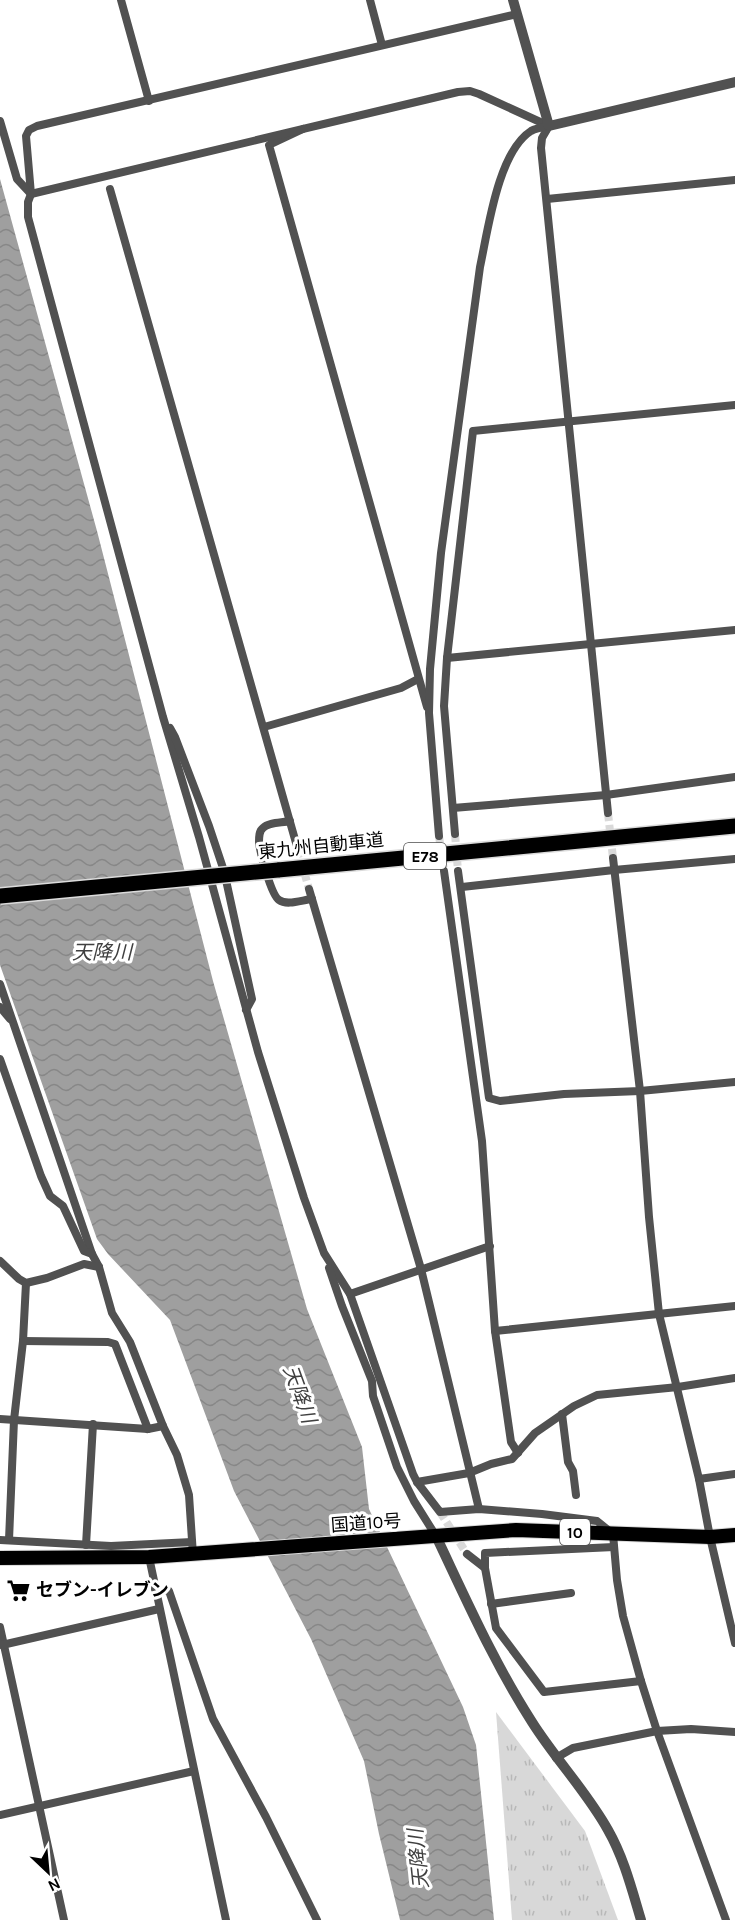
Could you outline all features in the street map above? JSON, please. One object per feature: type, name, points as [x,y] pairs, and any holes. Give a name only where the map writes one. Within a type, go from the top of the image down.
[{"type":"highway","points":[[571,841],[735,817]]},
{"type":"highway","name":"東九州自動車道","points":[[0,896],[735,824]]},
{"type":"highway","name":"国道10号","points":[[0,1558],[149,1557],[192,1549],[208,1553],[516,1530],[614,1540],[735,1534]]},
{"type":"street","points":[[121,0],[148,101]]},
{"type":"street","points":[[370,0],[382,45]]},
{"type":"street","points":[[513,0],[549,126],[542,138],[541,148],[608,813]]},
{"type":"street","points":[[517,14],[37,126],[29,130],[26,136],[31,194],[28,202],[28,217],[163,717],[199,837],[246,1010],[304,1198],[342,1306],[372,1381],[373,1396],[397,1467],[414,1501],[436,1536],[483,1634],[532,1722],[609,1831],[641,1920]]},
{"type":"street","points":[[439,836],[429,713],[430,669],[441,553],[480,267],[506,165],[515,146],[533,129],[735,82]]},
{"type":"street","points":[[31,194],[458,92],[470,91],[479,94],[549,126]]},
{"type":"street","points":[[0,121],[17,179],[31,194]]},
{"type":"street","points":[[303,129],[269,146],[429,713]]},
{"type":"street","points":[[547,199],[735,180]]},
{"type":"street","points":[[110,189],[298,850]]},
{"type":"street","points":[[455,834],[444,706],[447,658],[473,431],[735,405]]},
{"type":"street","points":[[447,658],[735,630]]},
{"type":"street","points":[[264,727],[401,688],[418,679]]},
{"type":"street","points":[[163,717],[175,738],[224,871],[252,999],[246,1010]]},
{"type":"street","points":[[453,808],[606,795],[735,777]]},
{"type":"street","points":[[290,821],[270,824],[260,832],[259,842],[266,867],[274,894],[279,901],[288,903],[312,899]]},
{"type":"street","points":[[613,858],[640,1091],[659,1314],[678,1387],[735,1643]]},
{"type":"street","points":[[462,887],[735,859]]},
{"type":"street","points":[[518,1453],[511,1442],[495,1331],[482,1141],[444,873],[459,872],[462,887],[489,1098],[500,1101],[564,1094],[640,1091],[735,1082]]},
{"type":"street","points":[[309,889],[421,1269],[479,1509]]},
{"type":"street","points":[[0,984],[92,1254],[99,1267],[112,1313],[130,1342],[177,1455],[189,1495],[192,1549],[5,1540],[26,1283]]},
{"type":"street","points":[[0,1007],[14,1024]]},
{"type":"street","points":[[0,1059],[50,1196],[63,1206],[84,1251],[92,1254]]},
{"type":"street","points":[[350,1294],[490,1246]]},
{"type":"street","points":[[324,1253],[350,1294],[417,1482],[440,1512],[479,1509],[597,1521],[614,1540],[623,1616],[641,1681],[726,1920]]},
{"type":"street","points":[[0,1261],[26,1283],[84,1264],[99,1267]]},
{"type":"street","points":[[495,1331],[735,1306]]},
{"type":"street","points":[[23,1341],[115,1344],[148,1429]]},
{"type":"street","points":[[417,1482],[469,1473],[512,1459],[535,1433],[562,1414],[597,1395],[678,1387],[735,1378]]},
{"type":"street","points":[[562,1414],[568,1462],[573,1471],[576,1495]]},
{"type":"street","points":[[0,1419],[148,1429],[163,1426]]},
{"type":"street","points":[[86,1545],[93,1424]]},
{"type":"street","points":[[402,1476],[403,1447]]},
{"type":"street","points":[[699,1479],[735,1474]]},
{"type":"street","points":[[614,1540],[484,1553],[491,1604],[496,1628],[544,1692],[641,1681]]},
{"type":"street","points":[[467,1554],[485,1569]]},
{"type":"street","points":[[149,1557],[226,1920]]},
{"type":"street","points":[[155,1589],[169,1591],[213,1719],[266,1817],[317,1920]]},
{"type":"street","points":[[491,1604],[571,1593]]},
{"type":"street","points":[[3,1645],[159,1608]]},
{"type":"street","points":[[0,1627],[64,1920]]},
{"type":"street","points":[[483,1634],[496,1628]]},
{"type":"street","points":[[556,1758],[573,1748],[657,1731],[691,1729],[735,1732]]},
{"type":"street","points":[[0,1815],[194,1771]]},
{"type":"green space","points":[[496,1712],[585,1831],[618,1920],[512,1920]]},
{"type":"water","name":"天降川","points":[[0,179],[97,531],[213,981],[307,1309],[362,1447],[369,1509],[463,1707],[476,1745],[494,1920],[400,1920],[364,1761],[311,1639],[234,1491],[170,1320],[108,1254],[97,1239],[0,965]]},
{"type":"tunnel","points":[[608,813],[613,858]]},
{"type":"tunnel","points":[[455,834],[458,871]]},
{"type":"tunnel","points":[[439,836],[444,871]]},
{"type":"tunnel","points":[[298,850],[309,889]]},
{"type":"tunnel","points":[[440,1512],[467,1554]]},
{"type":"place","name":"セブン-イレブン","points":[[18,1590]]}]
